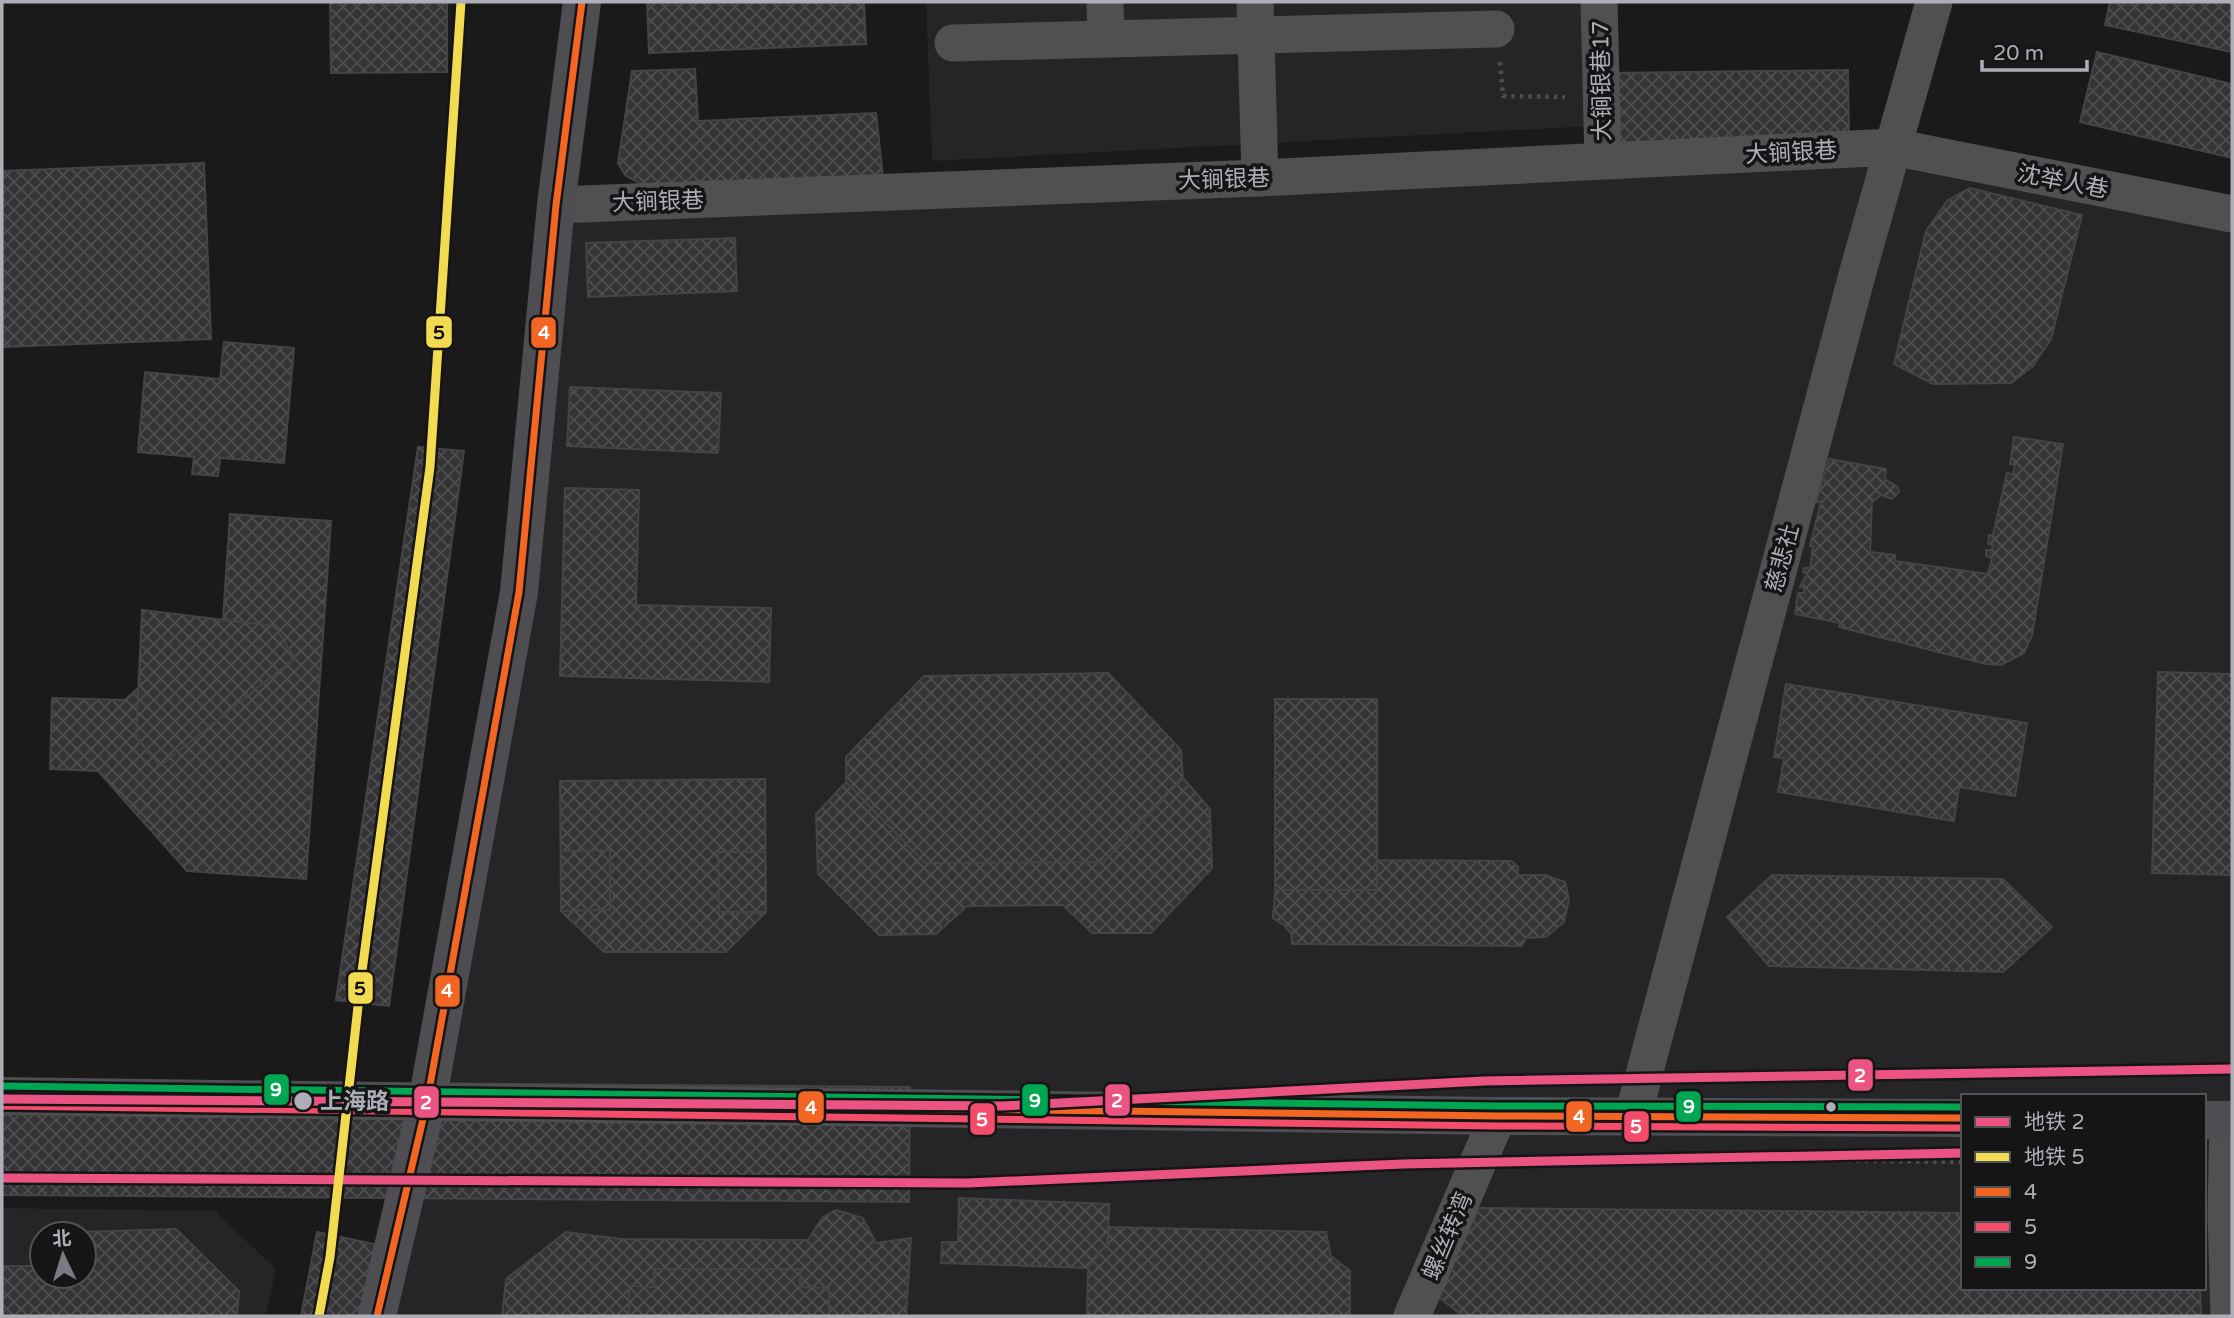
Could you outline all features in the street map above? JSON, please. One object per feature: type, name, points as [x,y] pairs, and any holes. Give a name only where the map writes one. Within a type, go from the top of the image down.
[{"type":"main road","points":[[377,1316],[427,1102],[519,592],[555,205],[582,2]]},
{"type":"main road","points":[[2,1096],[1498,1116],[1961,1118]]},
{"type":"street","points":[[1105,2],[1106,39]]},
{"type":"street","name":"大锏银巷17","points":[[1600,2],[1603,161]]},
{"type":"street","name":"慈悲社","points":[[1633,1116],[1934,2]]},
{"type":"street","points":[[953,43],[1106,39],[1255,18],[1424,16],[1496,29]]},
{"type":"street","points":[[1255,18],[1260,178]]},
{"type":"street","name":"大锏银巷","points":[[555,205],[1260,178],[1893,147]]},
{"type":"street","name":"沈举人巷","points":[[1893,147],[2232,214]]},
{"type":"street","name":"螺丝转湾","points":[[1412,1316],[1498,1116]]},
{"type":"street","points":[[2221,1120],[2229,1316]]},
{"type":"path","points":[[1496,29],[1503,96],[1601,98]]},
{"type":"path","points":[[1550,1157],[1961,1161]]},
{"type":"shaded area","points":[[926,2],[1589,2],[1593,126],[932,161]]},
{"type":"shaded area","points":[[1893,147],[2232,216],[2232,1316],[390,1316],[427,1102],[556,205]]},
{"type":"shaded area","points":[[2,1208],[215,1211],[276,1269],[265,1316],[2,1316]]},
{"type":"building","points":[[330,2],[447,2],[447,72],[331,73]]},
{"type":"building","points":[[647,2],[864,2],[866,44],[649,53]]},
{"type":"building","points":[[2110,2],[2232,2],[2232,52],[2105,25]]},
{"type":"building","points":[[2097,52],[2232,84],[2232,158],[2080,122]]},
{"type":"building","points":[[695,69],[698,121],[876,113],[883,177],[641,184],[625,175],[618,163],[632,71]]},
{"type":"building","points":[[1848,70],[1849,144],[1612,148],[1611,73]]},
{"type":"building","points":[[204,163],[211,339],[2,347],[2,171]]},
{"type":"building","points":[[1970,188],[2082,215],[2051,339],[2033,366],[2011,383],[1933,384],[1894,364],[1926,231],[1948,200]]},
{"type":"building","points":[[735,238],[737,291],[588,297],[586,243]]},
{"type":"building","points":[[224,342],[294,348],[284,463],[220,458],[218,476],[192,474],[194,457],[138,452],[145,372],[220,379]]},
{"type":"building","points":[[570,387],[721,393],[718,453],[567,446]]},
{"type":"building","points":[[2014,437],[2063,444],[2032,636],[2024,653],[2001,665],[1986,664],[1839,627],[1840,623],[1795,614],[1798,593],[1804,593],[1804,588],[1800,587],[1807,574],[1803,572],[1804,568],[1810,568],[1813,546],[1810,546],[1821,502],[1816,502],[1829,459],[1886,469],[1885,479],[1897,487],[1899,492],[1892,499],[1881,495],[1872,502],[1870,552],[1895,555],[1895,561],[1988,574],[1992,558],[1986,556],[1986,550],[1992,550],[1993,545],[1988,544],[1989,535],[1993,535],[2007,473],[2013,474],[2015,465],[2010,464]]},
{"type":"building","points":[[418,447],[464,451],[389,1006],[336,1000]]},
{"type":"building","points":[[565,488],[639,490],[636,605],[771,608],[769,682],[560,676]]},
{"type":"building","points":[[230,514],[331,521],[306,879],[187,871],[98,771],[50,769],[52,698],[125,700],[139,687],[142,610],[223,620]]},
{"type":"building","points":[[142,610],[274,626],[295,658],[160,766],[136,738]]},
{"type":"building","points":[[2158,672],[2232,674],[2232,875],[2152,873]]},
{"type":"building","points":[[1108,673],[1181,750],[1183,778],[1104,862],[925,863],[846,782],[846,757],[924,676]]},
{"type":"building","points":[[1108,673],[1181,750],[1183,778],[1210,809],[1212,868],[1151,933],[1092,933],[1063,905],[967,906],[936,934],[879,935],[818,874],[816,814],[846,782],[846,757],[924,676]]},
{"type":"building","points":[[1786,684],[2027,723],[2015,796],[1959,787],[1954,821],[1778,792],[1784,758],[1774,757]]},
{"type":"building","points":[[1275,699],[1377,699],[1377,890],[1275,890]]},
{"type":"building","points":[[765,779],[766,912],[726,952],[604,952],[561,911],[560,781]]},
{"type":"building","points":[[610,850],[610,910],[561,911],[561,851]]},
{"type":"building","points":[[718,852],[765,852],[766,912],[719,912]]},
{"type":"building","points":[[1377,860],[1512,861],[1518,867],[1518,875],[1545,875],[1565,882],[1569,899],[1564,922],[1546,937],[1526,938],[1522,946],[1292,944],[1291,934],[1273,918],[1275,890],[1377,890]]},
{"type":"building","points":[[1772,875],[2003,879],[2052,927],[2003,972],[1769,966],[1727,917]]},
{"type":"building","points":[[2,1080],[910,1087],[909,1202],[2,1195]]},
{"type":"building","points":[[959,1198],[1109,1204],[1108,1243],[1088,1268],[941,1263],[942,1242],[958,1242]]},
{"type":"building","points":[[1479,1208],[1961,1213],[1961,1290],[2200,1290],[2201,1316],[1463,1316],[1436,1295]]},
{"type":"building","points":[[836,1210],[863,1218],[876,1243],[911,1238],[906,1316],[502,1316],[506,1279],[566,1232],[622,1239],[808,1240],[822,1218]]},
{"type":"building","points":[[1108,1227],[1326,1232],[1331,1256],[1350,1271],[1350,1316],[1087,1316],[1088,1268],[1108,1243]]},
{"type":"building","points":[[176,1229],[239,1291],[237,1316],[2,1316],[2,1266],[28,1266],[28,1290],[98,1290],[98,1231]]},
{"type":"building","points":[[317,1232],[379,1245],[365,1316],[301,1316]]},
{"type":"building","points":[[654,1269],[800,1269],[800,1287],[829,1288],[829,1316],[629,1316],[629,1286],[654,1287]]},
{"type":"metro line","name":"5","points":[[319,1316],[330,1257],[362,971],[430,467],[461,2]]},
{"type":"metro line","name":"2","points":[[2,1099],[1002,1106],[1484,1081],[2232,1069]]},
{"type":"metro line","name":"2","points":[[2,1178],[968,1183],[1403,1164],[1961,1153]]},
{"type":"transit line","name":"4","points":[[377,1316],[427,1102],[519,592],[556,205],[582,2]]},
{"type":"transit line","name":"9","points":[[2,1086],[1498,1106],[1961,1107]]},
{"type":"transit line","name":"4","points":[[427,1102],[1498,1116],[1961,1118]]},
{"type":"transit line","name":"5","points":[[2,1106],[1498,1126],[1961,1128]]},
{"type":"place","name":"上海路","points":[[303,1101]]}]
